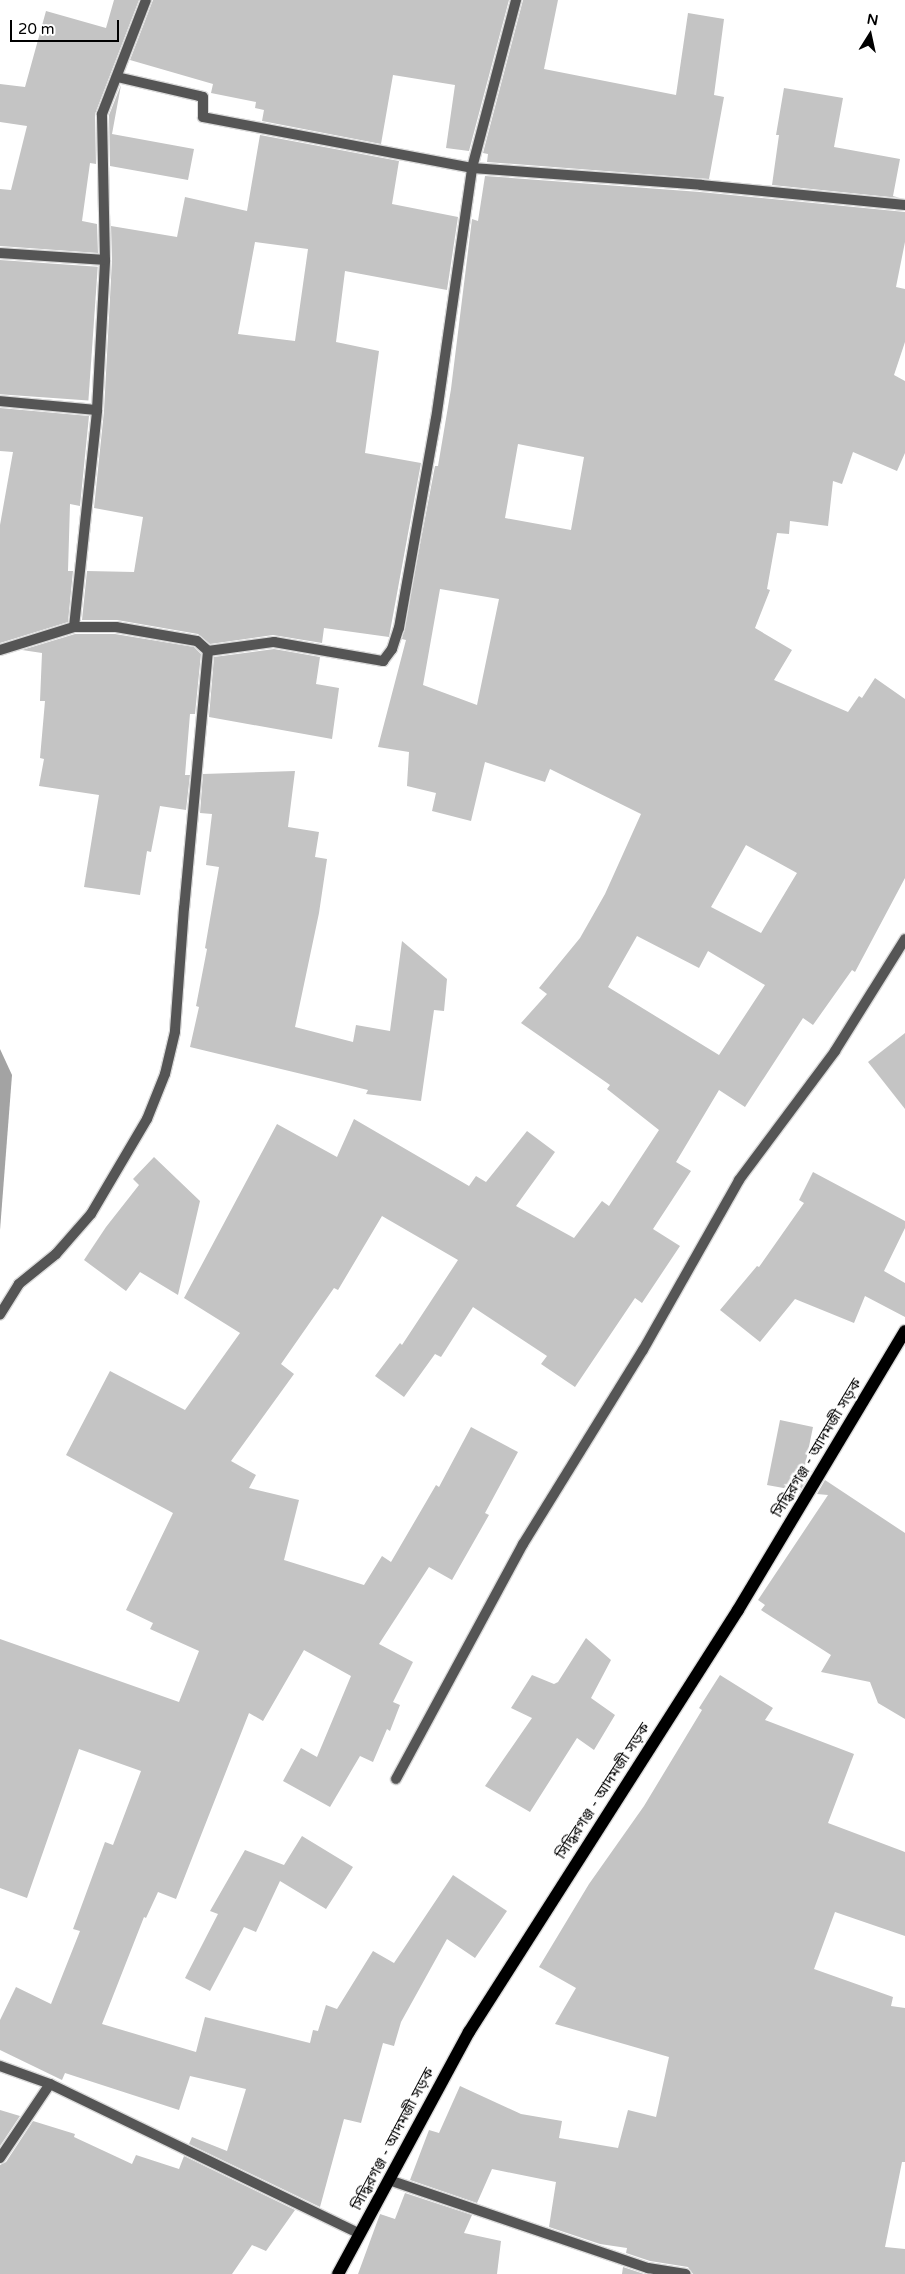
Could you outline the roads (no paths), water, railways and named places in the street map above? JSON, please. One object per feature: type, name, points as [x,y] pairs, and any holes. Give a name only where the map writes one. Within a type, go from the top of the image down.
[{"type":"main road","name":"সিদ্ধিরগঞ্জ - আদমজী সড়ক","points":[[338,2274],[469,2032],[738,1610],[905,1331]]},
{"type":"street","points":[[74,627],[97,410],[105,260],[102,114],[146,0]]},
{"type":"street","points":[[208,651],[274,642],[383,661],[392,648],[399,628],[436,419],[472,168],[516,0]]},
{"type":"street","points":[[117,77],[203,97],[203,116],[472,168],[701,185],[905,205]]},
{"type":"street","points":[[0,253],[105,260]]},
{"type":"street","points":[[0,401],[97,410]]},
{"type":"street","points":[[0,650],[74,627],[116,628],[197,641],[208,651]]},
{"type":"street","points":[[0,1315],[19,1284],[56,1254],[91,1214],[147,1119],[165,1074],[176,1032],[184,908],[208,651]]},
{"type":"street","points":[[396,1779],[522,1544],[643,1350],[739,1180],[834,1051],[905,939]]},
{"type":"street","points":[[0,2066],[50,2084],[360,2234]]},
{"type":"street","points":[[0,2158],[50,2084]]},
{"type":"street","points":[[389,2180],[648,2268],[686,2274]]}]
